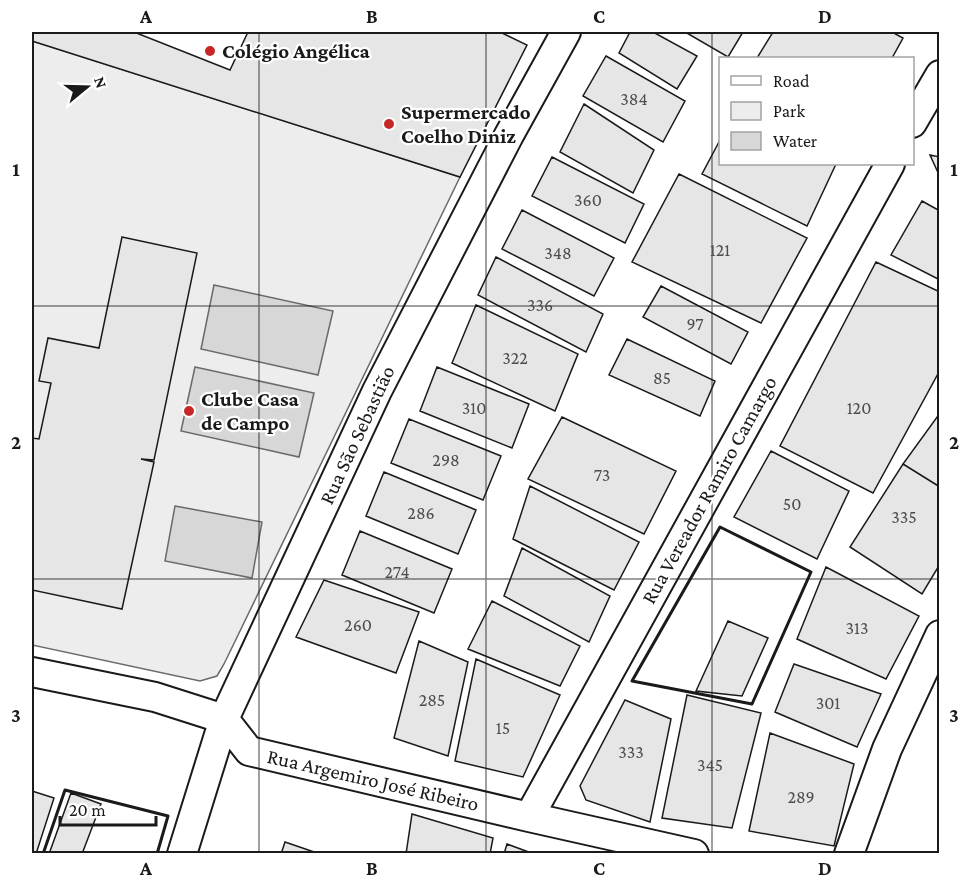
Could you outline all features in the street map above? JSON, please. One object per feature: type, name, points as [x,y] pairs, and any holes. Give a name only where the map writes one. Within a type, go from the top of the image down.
[{"type":"street","name":"Rua São Sebastião","points":[[182,854],[224,719],[377,391],[509,135],[566,32]]},
{"type":"street","points":[[914,119],[939,75]]},
{"type":"street","name":"Rua Vereador Ramiro Camargo","points":[[529,817],[889,165]]},
{"type":"street","points":[[849,854],[888,749],[939,635]]},
{"type":"street","points":[[32,672],[155,697],[224,719]]},
{"type":"street","name":"Rua Argemiro José Ribeiro","points":[[224,719],[249,751],[694,854]]},
{"type":"green space","name":"Clube Casa de Campo","points":[[32,41],[460,177],[224,664],[217,676],[200,681],[32,645]]},
{"type":"water","points":[[214,285],[333,311],[318,375],[201,349]]},
{"type":"water","points":[[195,367],[314,393],[299,457],[181,431]]},
{"type":"water","points":[[175,506],[262,522],[252,578],[165,561]]},
{"type":"building","name":"Supermercado Coelho Diniz","points":[[32,32],[134,32],[230,70],[248,32],[500,32],[527,45],[460,177],[32,41]]},
{"type":"building","points":[[630,32],[653,32],[697,56],[677,89],[619,53]]},
{"type":"building","points":[[685,32],[743,32],[728,57]]},
{"type":"building","points":[[773,32],[892,32],[903,38],[893,57],[758,57]]},
{"type":"building","points":[[606,56],[685,101],[663,142],[583,96]]},
{"type":"building","points":[[584,104],[654,150],[633,193],[560,152]]},
{"type":"building","points":[[719,142],[719,165],[836,165],[807,226],[702,174]]},
{"type":"building","points":[[930,155],[940,157],[940,177]]},
{"type":"building","points":[[552,157],[644,204],[625,243],[532,196]]},
{"type":"building","points":[[679,174],[807,238],[761,323],[632,262]]},
{"type":"building","points":[[922,201],[940,211],[940,280],[891,255]]},
{"type":"building","points":[[522,210],[614,258],[594,296],[502,249]]},
{"type":"building","points":[[122,237],[197,253],[154,460],[141,459],[154,462],[122,609],[32,590],[32,438],[39,439],[51,383],[39,381],[48,338],[99,348]]},
{"type":"building","points":[[496,257],[603,314],[586,352],[478,295]]},
{"type":"building","points":[[876,262],[940,292],[940,370],[873,493],[780,446]]},
{"type":"building","points":[[661,286],[748,332],[731,364],[643,317]]},
{"type":"building","points":[[476,305],[578,354],[555,411],[452,363]]},
{"type":"building","points":[[627,339],[715,381],[700,416],[609,375]]},
{"type":"building","points":[[437,367],[529,404],[512,448],[420,411]]},
{"type":"building","points":[[940,413],[940,487],[903,464]]},
{"type":"building","points":[[562,417],[676,471],[644,534],[528,479]]},
{"type":"building","points":[[409,419],[501,456],[483,500],[391,463]]},
{"type":"building","points":[[771,451],[849,491],[817,559],[734,517]]},
{"type":"building","points":[[903,464],[940,487],[940,564],[922,594],[850,547]]},
{"type":"building","points":[[384,472],[476,510],[458,554],[366,516]]},
{"type":"building","points":[[530,486],[639,542],[614,590],[513,539]]},
{"type":"building","points":[[360,531],[452,569],[434,613],[342,575]]},
{"type":"building","points":[[522,548],[610,596],[589,642],[504,596]]},
{"type":"building","points":[[826,567],[919,616],[886,679],[797,639]]},
{"type":"building","points":[[324,580],[419,612],[396,673],[296,637]]},
{"type":"building","points":[[492,601],[580,646],[560,686],[468,649]]},
{"type":"building","points":[[728,621],[768,638],[742,696],[696,691]]},
{"type":"building","points":[[419,641],[468,662],[448,756],[394,738]]},
{"type":"building","points":[[476,659],[560,695],[523,777],[455,761]]},
{"type":"building","points":[[794,664],[881,694],[857,747],[775,712]]},
{"type":"building","points":[[687,695],[761,713],[732,828],[662,818]]},
{"type":"building","points":[[625,700],[671,719],[650,822],[586,800],[580,786]]},
{"type":"building","points":[[770,733],[854,764],[834,846],[749,831]]},
{"type":"building","points":[[32,791],[54,798],[36,854],[32,854]]},
{"type":"building","points":[[71,793],[101,804],[82,854],[49,854]]},
{"type":"building","points":[[412,814],[493,838],[490,854],[406,854]]},
{"type":"building","points":[[285,842],[320,854],[281,854]]},
{"type":"building","points":[[507,844],[534,854],[504,854]]},
{"type":"wall","points":[[720,527],[811,572],[752,704],[632,681],[720,527]]},
{"type":"wall","points":[[43,854],[65,790],[168,816],[157,854]]},
{"type":"place","name":"Colégio Angélica","points":[[210,51]]},
{"type":"place","name":"Supermercado Coelho Diniz","points":[[389,124]]},
{"type":"place","name":"Clube Casa de Campo","points":[[189,411]]}]
